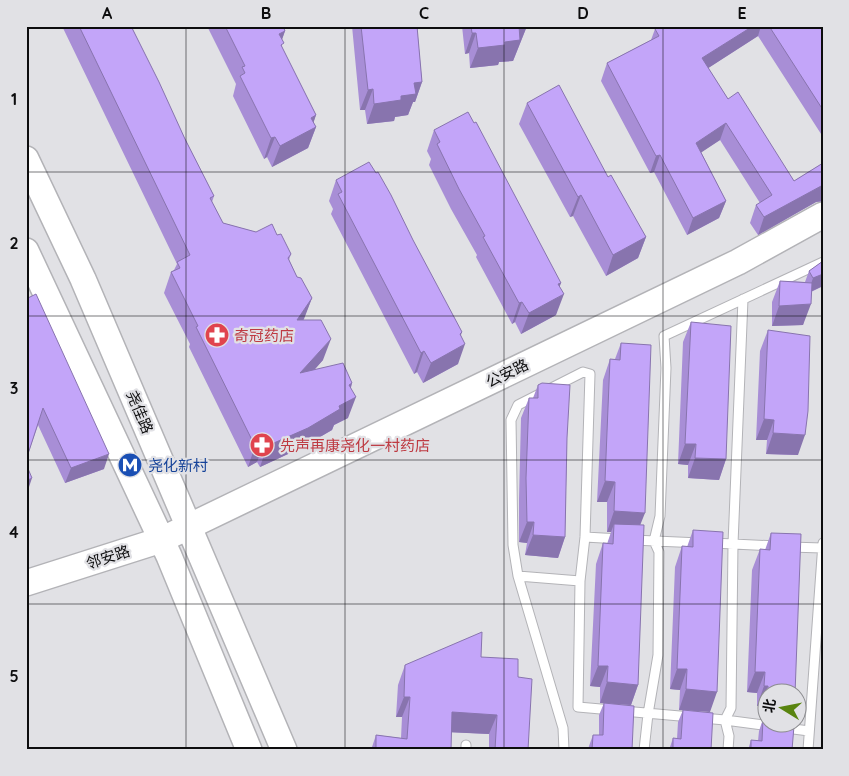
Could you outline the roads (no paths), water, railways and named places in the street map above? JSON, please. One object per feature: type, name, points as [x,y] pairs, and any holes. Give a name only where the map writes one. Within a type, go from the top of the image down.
[{"type":"main road","name":"尧佳路","points":[[26,160],[82,279],[284,750]]},
{"type":"main road","name":"公安路","points":[[188,526],[738,262],[823,215]]},
{"type":"main road","points":[[26,251],[169,556],[248,750]]},
{"type":"main road","name":"邻安路","points":[[26,583],[161,540],[188,526]]},
{"type":"lane","points":[[644,750],[658,655],[659,552],[654,541],[660,516],[666,368],[664,336],[823,262]]},
{"type":"lane","points":[[728,750],[729,736],[725,720],[731,708],[733,544],[743,299]]},
{"type":"lane","points":[[564,750],[563,728],[518,576],[512,545],[511,420],[518,405],[583,372],[590,374],[585,537],[580,581],[578,707],[725,720],[809,731]]},
{"type":"lane","points":[[585,537],[822,548]]},
{"type":"lane","points":[[808,750],[819,637],[823,543]]},
{"type":"lane","points":[[518,576],[580,581]]},
{"type":"place","name":"奇冠药店","points":[[217,335]]},
{"type":"place","name":"先声再康尧化一村药店","points":[[262,445]]},
{"type":"place","name":"尧化新村","points":[[130,465]]}]
